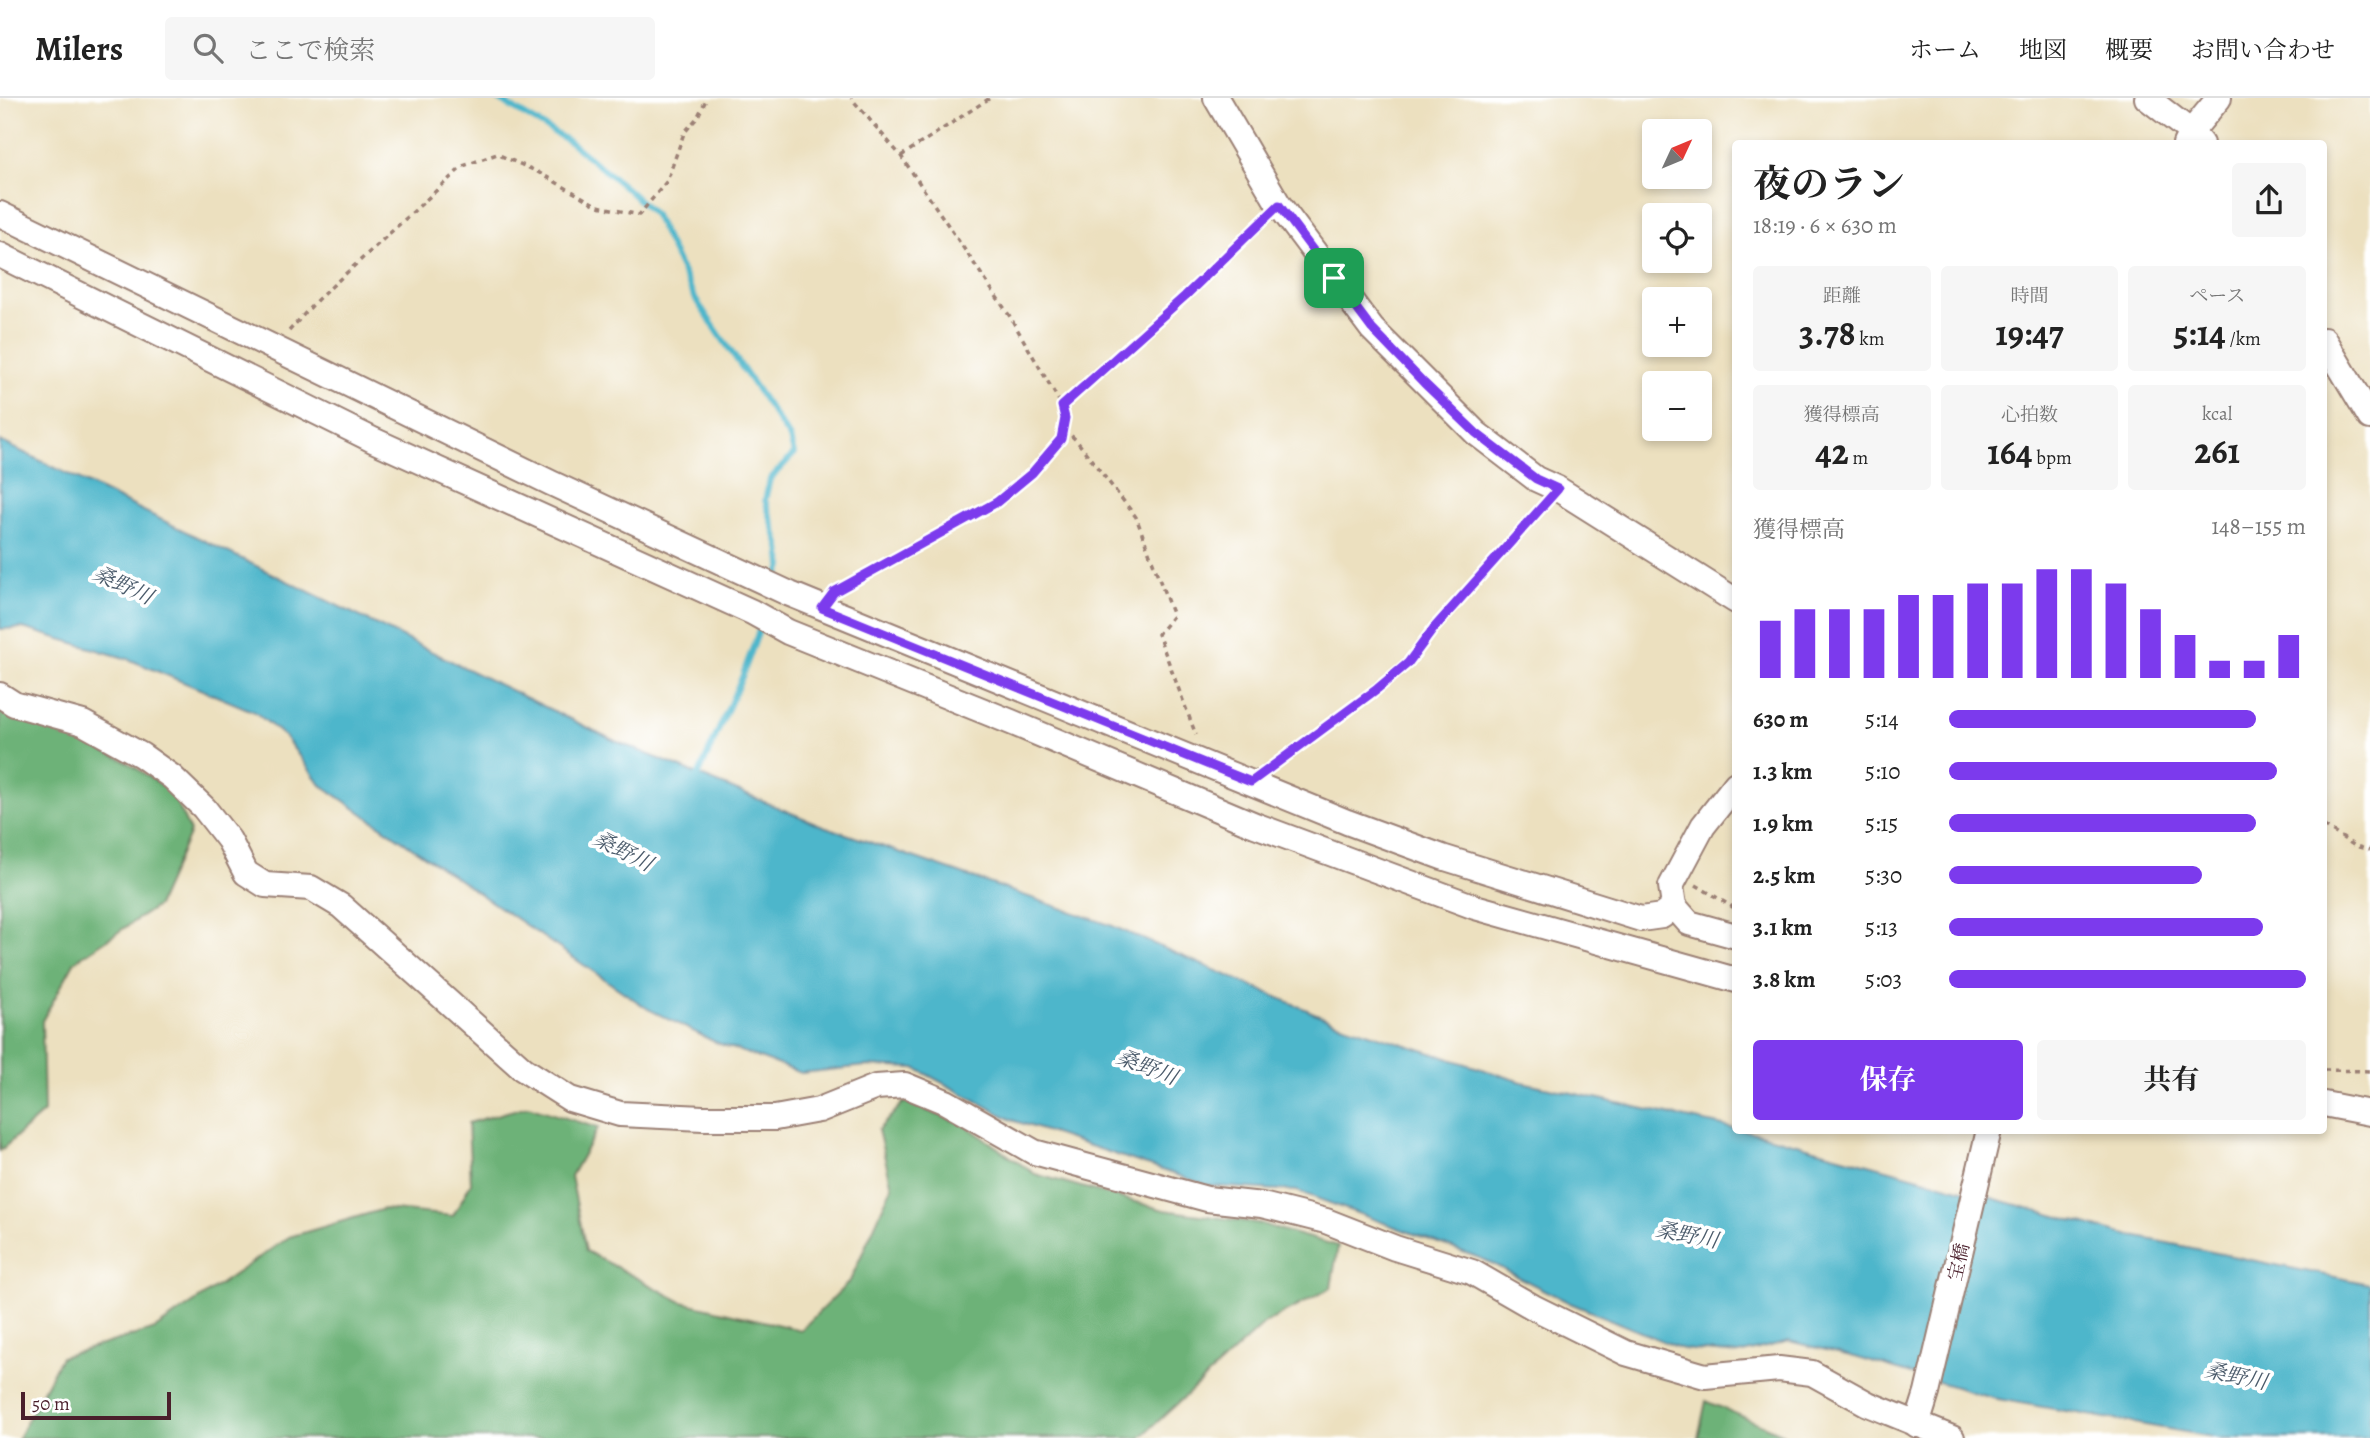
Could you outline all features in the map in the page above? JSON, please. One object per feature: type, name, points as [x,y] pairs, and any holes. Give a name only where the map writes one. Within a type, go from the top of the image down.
[{"type":"street","points":[[1216,98],[1279,205],[1372,329],[1424,383],[1476,433],[1536,479],[1558,489],[1732,598]]},
{"type":"street","points":[[2147,98],[2193,140],[2219,98]]},
{"type":"street","points":[[0,214],[551,483],[822,608],[1443,857],[1642,919],[1662,916],[1674,906]]},
{"type":"street","points":[[0,255],[373,440],[752,612],[788,632],[1255,825],[1475,908],[1732,979]]},
{"type":"street","points":[[2327,345],[2370,417]]},
{"type":"street","points":[[0,695],[14,704],[83,723],[141,755],[172,777],[204,808],[229,841],[246,873],[265,885],[310,888],[341,906],[523,1069],[570,1100],[620,1114],[775,1118],[820,1110],[876,1087],[905,1085],[946,1102],[1034,1153],[1207,1199],[1262,1205],[1326,1221],[1395,1248],[1472,1272],[1533,1307],[1626,1353],[1705,1376],[1779,1369],[1812,1373],[1868,1404],[1952,1438]]},
{"type":"street","points":[[1732,789],[1703,825],[1671,886],[1674,906],[1689,923],[1732,935]]},
{"type":"street","points":[[2327,1104],[2368,1110]]},
{"type":"street","name":"宝橋","points":[[1917,1425],[1927,1393],[1988,1134]]},
{"type":"path","points":[[279,349],[292,327],[317,300],[463,166],[497,154],[536,171],[598,206],[639,215],[667,181],[684,133],[697,118],[707,98]]},
{"type":"path","points":[[822,608],[834,592],[997,502],[1032,473],[1061,439],[1065,418],[1062,406],[1009,315],[901,156],[851,98]]},
{"type":"path","points":[[901,156],[990,98]]},
{"type":"path","points":[[1062,406],[1185,296],[1279,205]]},
{"type":"path","points":[[1064,429],[1076,440],[1136,517],[1173,616],[1158,634],[1207,764]]},
{"type":"path","points":[[1251,782],[1408,663],[1443,618],[1558,489]]},
{"type":"path","points":[[2327,828],[2355,846],[2370,850]]},
{"type":"path","points":[[1676,874],[1732,907]]},
{"type":"path","points":[[2327,1070],[2370,1071]]},
{"type":"green space","points":[[0,706],[124,760],[172,792],[190,832],[157,906],[75,961],[42,1021],[44,1112],[0,1151]]},
{"type":"green space","points":[[904,1102],[965,1125],[1035,1174],[1164,1210],[1257,1223],[1338,1246],[1331,1288],[1265,1323],[1140,1438],[18,1438],[61,1357],[155,1329],[289,1237],[384,1209],[453,1216],[471,1183],[468,1123],[528,1106],[598,1128],[571,1176],[586,1251],[682,1302],[801,1330],[850,1281],[892,1187],[878,1130]]},
{"type":"green space","points":[[1706,1401],[1781,1433],[1790,1438],[1698,1438]]},
{"type":"water","name":"桑野川","points":[[0,441],[613,740],[823,826],[1110,925],[1335,1022],[1522,1082],[1732,1128],[1732,1134],[1764,1135],[2118,1233],[2370,1284],[2370,1438],[2219,1438],[1992,1398],[1855,1357],[1789,1341],[1739,1354],[1682,1349],[1570,1303],[1485,1260],[1297,1191],[1210,1186],[1012,1120],[915,1068],[866,1066],[801,1073],[715,1042],[648,1009],[321,785],[285,737],[255,712],[128,659],[23,628],[0,629]]},
{"type":"waterway","points":[[496,98],[570,142],[655,215],[696,300],[790,438],[794,454],[770,479],[765,500],[780,547],[782,566],[776,582]]},
{"type":"waterway","points":[[695,783],[742,677],[761,625]]},
{"type":"route","points":[[1279,205],[1334,278],[1372,329],[1476,433],[1536,479],[1558,489],[1434,628],[1408,663],[1251,782],[822,608],[834,592],[997,502],[1032,473],[1061,439],[1065,418],[1062,406],[1223,261],[1279,205]]}]
